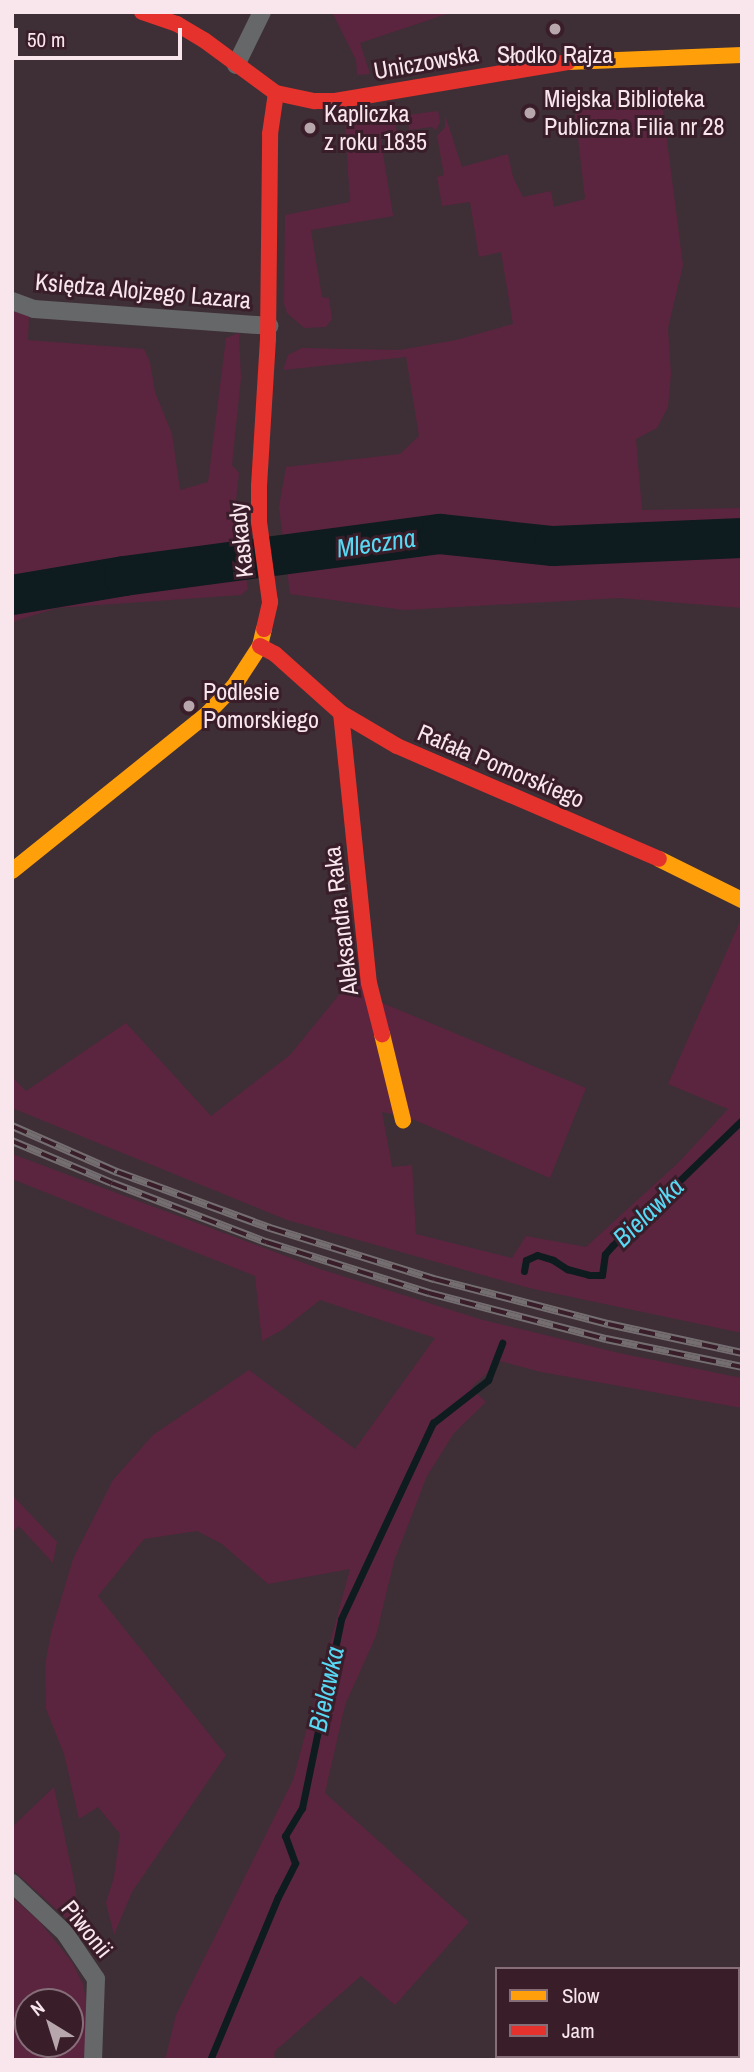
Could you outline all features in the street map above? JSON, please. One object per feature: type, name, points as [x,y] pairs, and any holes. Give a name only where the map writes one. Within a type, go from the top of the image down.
[{"type":"street","name":"Uniczowska","points":[[142,12],[177,24],[276,93],[298,99],[335,101],[564,62],[742,55]]},
{"type":"street","points":[[236,65],[262,12]]},
{"type":"street","name":"Kaskady","points":[[12,870],[207,714],[234,686],[260,646],[270,602],[259,522],[269,326],[270,134],[276,93]]},
{"type":"street","name":"Księdza Alojzego Lazara","points":[[12,302],[34,309],[269,326]]},
{"type":"street","name":"Rafała Pomorskiego","points":[[260,646],[275,654],[341,713],[397,746],[684,870],[742,900]]},
{"type":"street","name":"Aleksandra Raka","points":[[341,713],[369,983],[402,1120]]},
{"type":"street","name":"Piwonii","points":[[12,1883],[65,1933],[96,1979],[93,2060]]},
{"type":"shaded area","points":[[332,12],[453,12],[360,43],[370,74],[357,75],[356,60]]},
{"type":"shaded area","points":[[660,86],[683,265],[668,328],[671,374],[668,407],[657,428],[636,439],[642,510],[742,508],[742,608],[620,598],[404,610],[290,594],[279,507],[286,467],[400,454],[419,436],[406,357],[283,370],[288,355],[302,348],[400,350],[456,340],[513,324],[501,252],[479,257],[470,202],[442,206],[437,177],[444,175],[437,136],[445,127],[445,115],[462,167],[508,154],[513,177],[523,197],[551,191],[554,207],[585,199],[574,103],[646,98]]},
{"type":"shaded area","points":[[438,111],[440,122],[436,130],[432,127],[409,130],[408,115]]},
{"type":"shaded area","points":[[394,118],[397,132],[380,135],[393,216],[311,230],[322,297],[329,298],[332,319],[326,327],[304,328],[287,313],[284,304],[285,215],[350,202],[345,126]]},
{"type":"shaded area","points":[[12,311],[29,316],[28,340],[144,349],[150,362],[155,392],[172,434],[180,490],[208,482],[226,338],[239,333],[241,378],[232,465],[239,473],[235,509],[248,589],[241,595],[57,608],[12,622]]},
{"type":"shaded area","points":[[742,917],[742,1333],[529,1288],[287,1220],[12,1108],[12,1077],[26,1091],[126,1023],[211,1116],[290,1055],[360,969],[380,1002],[586,1088],[550,1178],[410,1118],[382,1112],[392,1167],[412,1165],[416,1234],[512,1258],[526,1236],[586,1247],[680,1161],[728,1109],[668,1084]]},
{"type":"shaded area","points":[[12,1154],[320,1269],[483,1320],[619,1353],[742,1378],[742,1408],[541,1372],[500,1361],[471,1388],[486,1402],[454,1433],[427,1476],[394,1561],[376,1636],[345,1705],[325,1793],[469,1922],[395,2005],[361,1976],[275,2051],[274,2060],[165,2060],[176,2015],[293,1780],[350,1569],[268,1584],[222,1544],[197,1531],[144,1539],[98,1596],[226,1755],[132,1892],[114,1935],[106,1903],[114,1877],[120,1834],[98,1807],[79,1819],[64,1754],[46,1709],[45,1666],[51,1633],[73,1559],[113,1480],[153,1435],[249,1370],[355,1449],[435,1338],[320,1300],[282,1330],[262,1341],[255,1276],[12,1179]]},
{"type":"shaded area","points":[[12,1495],[57,1542],[53,1563],[19,1526],[12,1532]]},
{"type":"shaded area","points":[[54,1787],[75,1885],[81,1932],[12,1869],[12,1827]]},
{"type":"shaded area","points":[[12,1897],[40,1922],[72,1962],[84,1988],[14,1988],[14,2058],[84,2058],[84,1989],[88,2008],[85,2060],[12,2060]]},
{"type":"waterway","name":"Mleczna","points":[[12,595],[124,576],[440,534],[553,546],[742,538]]},
{"type":"waterway","name":"Bielawka","points":[[524,1271],[526,1260],[537,1255],[553,1260],[567,1269],[589,1275],[602,1275],[605,1254],[612,1246],[742,1120]]},
{"type":"waterway","name":"Bielawka","points":[[210,2060],[278,1897],[295,1863],[285,1836],[302,1808],[341,1619],[433,1423],[488,1380],[502,1343]]},
{"type":"railway","points":[[12,1126],[117,1172],[270,1228],[434,1279],[608,1324],[742,1353]]},
{"type":"railway","points":[[12,1141],[266,1242],[429,1293],[606,1339],[742,1367]]},
{"type":"traffic: slow","points":[[568,62],[742,55]]},
{"type":"traffic: slow","points":[[12,871],[207,714],[234,686],[260,646],[264,629]]},
{"type":"traffic: slow","points":[[659,859],[742,900]]},
{"type":"traffic: slow","points":[[382,1034],[403,1120]]},
{"type":"traffic: jam","points":[[142,12],[177,24],[204,40],[276,93],[315,101],[335,101],[568,62]]},
{"type":"traffic: jam","points":[[264,629],[270,602],[259,522],[259,486],[268,339],[270,134],[276,93]]},
{"type":"traffic: jam","points":[[260,646],[275,654],[341,713],[397,746],[659,859]]},
{"type":"traffic: jam","points":[[341,713],[369,983],[382,1034]]},
{"type":"place","name":"Słodko Rajza","points":[[555,29]]},
{"type":"place","name":"Miejska Biblioteka Publiczna Filia nr 28","points":[[530,113]]},
{"type":"place","name":"Kapliczka z roku 1835","points":[[310,128]]},
{"type":"place","name":"Podlesie Pomorskiego","points":[[189,706]]}]
